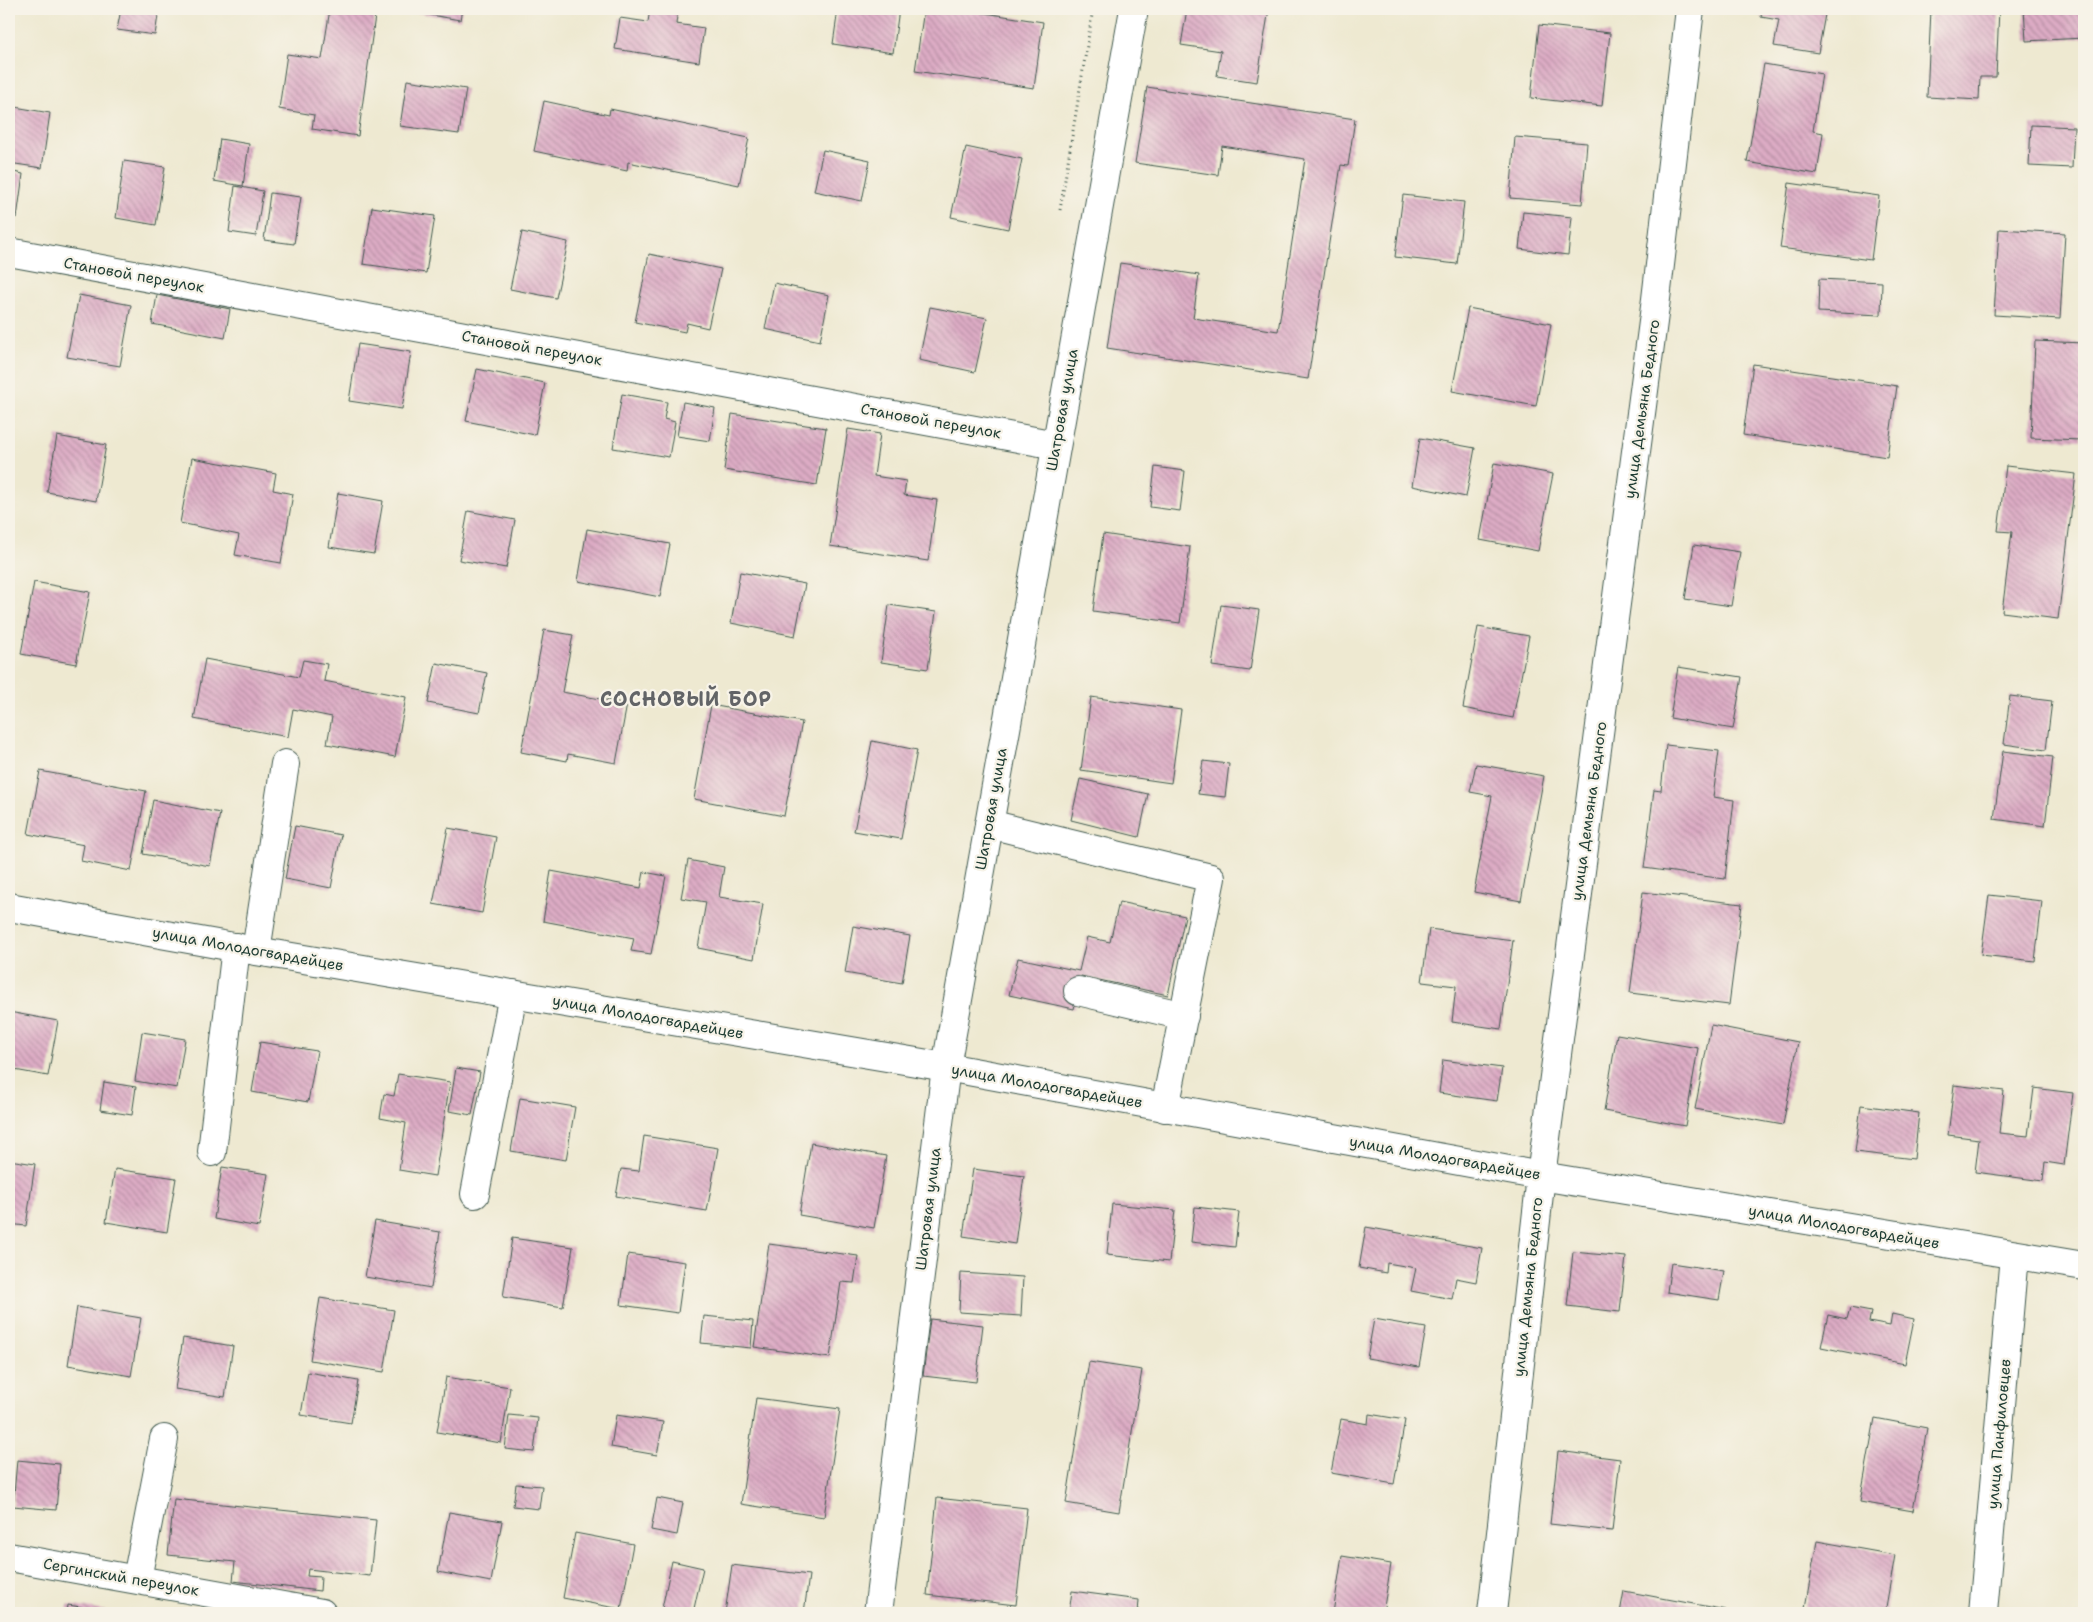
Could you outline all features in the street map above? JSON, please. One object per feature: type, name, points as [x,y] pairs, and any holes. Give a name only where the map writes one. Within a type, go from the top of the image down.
[{"type":"street","name":"Шатровая улица","points":[[878,1613],[946,1067],[1134,9]]},
{"type":"street","name":"улица Демьяна Бедного","points":[[1492,1613],[1541,1176],[1654,318],[1690,9]]},
{"type":"street","name":"Становой переулок","points":[[9,252],[1056,445]]},
{"type":"street","points":[[212,1152],[246,949],[285,764]]},
{"type":"street","points":[[989,824],[1211,878],[1165,1108]]},
{"type":"street","name":"улица Молодогвардейцев","points":[[9,907],[246,949],[946,1067],[1541,1176],[2084,1266]]},
{"type":"street","points":[[1078,991],[1184,1016]]},
{"type":"street","points":[[475,1194],[513,994]]},
{"type":"street","name":"улица Панфиловцев","points":[[1983,1613],[2014,1255]]},
{"type":"street","points":[[137,1579],[164,1439]]},
{"type":"street","name":"Сергинский переулок","points":[[9,1557],[322,1613]]},
{"type":"building","points":[[121,9],[159,9],[155,35],[117,30]]},
{"type":"building","points":[[330,9],[376,9],[358,136],[312,129],[314,115],[279,109],[287,54],[322,59]]},
{"type":"building","points":[[396,9],[462,9],[460,20]]},
{"type":"building","points":[[650,9],[678,9],[676,24],[704,28],[699,62],[615,49],[620,18],[648,22]]},
{"type":"building","points":[[838,9],[899,9],[893,53],[833,44]]},
{"type":"building","points":[[924,9],[959,9],[1043,22],[1034,88],[915,71]]},
{"type":"building","points":[[1187,9],[1269,9],[1257,82],[1217,76],[1221,51],[1181,45]]},
{"type":"building","points":[[1762,9],[1826,9],[1818,53],[1774,46],[1779,20],[1761,17]]},
{"type":"building","points":[[1931,9],[1999,9],[1996,77],[1980,77],[1979,100],[1927,97]]},
{"type":"building","points":[[2024,9],[2084,9],[2084,38],[2026,41]]},
{"type":"building","points":[[1539,25],[1610,33],[1602,106],[1531,98]]},
{"type":"building","points":[[1764,64],[1822,74],[1813,131],[1823,133],[1817,174],[1747,162]]},
{"type":"building","points":[[407,80],[466,89],[459,134],[400,126]]},
{"type":"building","points":[[1147,87],[1355,119],[1348,166],[1341,165],[1308,379],[1107,348],[1120,263],[1199,275],[1193,318],[1278,331],[1305,159],[1222,146],[1218,175],[1135,163]]},
{"type":"building","points":[[544,101],[609,115],[610,109],[749,138],[739,185],[628,162],[627,171],[534,151]]},
{"type":"building","points":[[9,106],[50,113],[42,168],[9,163]]},
{"type":"building","points":[[2031,125],[2074,127],[2072,168],[2029,166]]},
{"type":"building","points":[[1515,137],[1587,143],[1582,204],[1510,198]]},
{"type":"building","points":[[220,139],[249,144],[243,186],[214,181]]},
{"type":"building","points":[[966,147],[1022,159],[1008,229],[951,217]]},
{"type":"building","points":[[823,150],[870,160],[862,201],[814,191]]},
{"type":"building","points":[[124,161],[165,167],[156,225],[116,218]]},
{"type":"building","points":[[9,171],[23,174],[17,218],[9,216]]},
{"type":"building","points":[[1789,183],[1879,196],[1871,260],[1780,248]]},
{"type":"building","points":[[235,186],[263,191],[256,236],[229,232]]},
{"type":"building","points":[[270,193],[301,197],[294,244],[264,240]]},
{"type":"building","points":[[1403,195],[1464,202],[1457,264],[1395,257]]},
{"type":"building","points":[[372,207],[435,216],[426,273],[363,264]]},
{"type":"building","points":[[1523,212],[1572,217],[1568,255],[1519,249]]},
{"type":"building","points":[[1999,229],[2065,233],[2060,319],[1994,315]]},
{"type":"building","points":[[522,232],[568,242],[556,298],[510,289]]},
{"type":"building","points":[[649,254],[721,269],[708,328],[687,323],[685,332],[635,322]]},
{"type":"building","points":[[1819,279],[1882,282],[1881,315],[1818,312]]},
{"type":"building","points":[[774,283],[829,295],[820,341],[765,329]]},
{"type":"building","points":[[79,295],[131,305],[120,366],[67,357]]},
{"type":"building","points":[[157,295],[230,309],[225,338],[152,324]]},
{"type":"building","points":[[930,307],[987,318],[975,372],[919,360]]},
{"type":"building","points":[[1468,308],[1551,324],[1536,406],[1452,391]]},
{"type":"building","points":[[2035,341],[2084,343],[2081,440],[2031,438]]},
{"type":"building","points":[[358,344],[411,352],[402,409],[349,401]]},
{"type":"building","points":[[1753,364],[1897,386],[1887,457],[1743,435]]},
{"type":"building","points":[[477,369],[545,383],[535,435],[466,421]]},
{"type":"building","points":[[622,394],[667,402],[664,419],[675,422],[669,457],[613,448]]},
{"type":"building","points":[[683,402],[715,408],[710,441],[677,436]]},
{"type":"building","points":[[732,414],[826,428],[817,485],[724,470]]},
{"type":"building","points":[[848,429],[880,434],[874,476],[906,481],[904,495],[937,500],[928,561],[830,546]]},
{"type":"building","points":[[57,436],[106,445],[96,501],[47,492]]},
{"type":"building","points":[[1420,438],[1475,448],[1466,497],[1412,486]]},
{"type":"building","points":[[192,458],[276,473],[273,490],[293,494],[281,563],[235,555],[239,535],[180,523]]},
{"type":"building","points":[[1494,463],[1553,474],[1538,551],[1480,540]]},
{"type":"building","points":[[2006,466],[2076,474],[2058,619],[2002,612],[2012,532],[1998,531]]},
{"type":"building","points":[[1155,467],[1185,471],[1180,511],[1150,507]]},
{"type":"building","points":[[338,493],[383,501],[374,554],[329,547]]},
{"type":"building","points":[[468,511],[515,520],[506,568],[459,560]]},
{"type":"building","points":[[587,529],[670,544],[660,597],[578,581]]},
{"type":"building","points":[[1103,534],[1190,547],[1180,623],[1093,611]]},
{"type":"building","points":[[1694,545],[1740,552],[1731,606],[1685,599]]},
{"type":"building","points":[[740,572],[805,584],[795,636],[731,623]]},
{"type":"building","points":[[34,582],[90,592],[76,664],[21,654]]},
{"type":"building","points":[[889,605],[936,612],[928,669],[881,662]]},
{"type":"building","points":[[1221,605],[1259,610],[1250,671],[1212,666]]},
{"type":"building","points":[[1478,627],[1529,636],[1513,718],[1463,708]]},
{"type":"building","points":[[544,630],[573,635],[562,692],[627,704],[616,763],[568,754],[567,761],[521,752]]},
{"type":"building","points":[[205,659],[299,677],[303,660],[327,664],[324,681],[406,697],[395,757],[327,744],[332,717],[293,709],[288,737],[194,719]]},
{"type":"building","points":[[436,663],[487,673],[479,713],[428,703]]},
{"type":"building","points":[[1678,667],[1742,677],[1733,729],[1670,718]]},
{"type":"building","points":[[2010,696],[2052,701],[2046,750],[2004,744]]},
{"type":"building","points":[[1091,697],[1181,710],[1171,783],[1081,770]]},
{"type":"building","points":[[711,705],[802,722],[784,816],[694,799]]},
{"type":"building","points":[[872,741],[917,750],[901,839],[854,831]]},
{"type":"building","points":[[1666,745],[1719,751],[1713,797],[1734,800],[1725,879],[1644,868],[1654,790],[1661,791]]},
{"type":"building","points":[[2003,751],[2053,757],[2045,826],[1994,819]]},
{"type":"building","points":[[1203,761],[1229,764],[1225,797],[1198,794]]},
{"type":"building","points":[[1476,764],[1544,776],[1521,901],[1474,892],[1492,796],[1470,792]]},
{"type":"building","points":[[40,771],[146,791],[131,871],[81,861],[84,845],[28,834]]},
{"type":"building","points":[[1080,779],[1148,794],[1139,837],[1071,820]]},
{"type":"building","points":[[153,800],[220,813],[210,866],[143,854]]},
{"type":"building","points":[[295,826],[341,835],[331,888],[285,879]]},
{"type":"building","points":[[448,828],[496,837],[482,913],[433,904]]},
{"type":"building","points":[[688,860],[724,867],[719,897],[763,904],[754,959],[698,948],[706,902],[681,898]]},
{"type":"building","points":[[551,871],[641,888],[644,872],[666,876],[651,954],[631,951],[634,938],[543,921]]},
{"type":"building","points":[[1643,892],[1742,904],[1729,1005],[1630,993]]},
{"type":"building","points":[[1989,895],[2042,901],[2035,961],[1981,955]]},
{"type":"building","points":[[1119,902],[1185,916],[1168,995],[1081,976],[1074,1009],[1009,995],[1018,958],[1079,971],[1087,937],[1110,942]]},
{"type":"building","points":[[853,926],[910,936],[902,983],[845,973]]},
{"type":"building","points":[[1429,929],[1513,940],[1501,1029],[1452,1022],[1456,986],[1422,982]]},
{"type":"building","points":[[9,1012],[58,1021],[48,1076],[9,1069]]},
{"type":"building","points":[[1711,1025],[1798,1042],[1783,1125],[1695,1109]]},
{"type":"building","points":[[142,1032],[185,1039],[177,1088],[135,1081]]},
{"type":"building","points":[[1617,1034],[1698,1048],[1685,1126],[1604,1111]]},
{"type":"building","points":[[260,1042],[317,1051],[308,1102],[252,1092]]},
{"type":"building","points":[[1443,1060],[1502,1068],[1497,1101],[1439,1093]]},
{"type":"building","points":[[456,1068],[480,1072],[472,1115],[449,1111]]},
{"type":"building","points":[[398,1074],[450,1082],[435,1176],[399,1170],[406,1123],[380,1118],[384,1094],[394,1096]]},
{"type":"building","points":[[104,1082],[136,1087],[132,1115],[100,1110]]},
{"type":"building","points":[[1954,1085],[2004,1091],[1999,1133],[2028,1136],[2034,1088],[2073,1093],[2064,1165],[2045,1162],[2043,1181],[1975,1172],[1979,1139],[1948,1135]]},
{"type":"building","points":[[520,1098],[575,1107],[566,1160],[511,1151]]},
{"type":"building","points":[[1861,1105],[1919,1113],[1914,1159],[1855,1152]]},
{"type":"building","points":[[644,1136],[718,1148],[707,1211],[616,1196],[621,1169],[639,1171]]},
{"type":"building","points":[[811,1143],[886,1156],[874,1228],[799,1215]]},
{"type":"building","points":[[9,1160],[35,1164],[26,1226],[9,1224]]},
{"type":"building","points":[[222,1167],[268,1174],[259,1227],[214,1219]]},
{"type":"building","points":[[115,1169],[176,1178],[167,1232],[106,1222]]},
{"type":"building","points":[[973,1169],[1024,1176],[1015,1244],[963,1236]]},
{"type":"building","points":[[1112,1204],[1175,1210],[1169,1262],[1107,1255]]},
{"type":"building","points":[[1195,1207],[1239,1212],[1235,1247],[1191,1242]]},
{"type":"building","points":[[375,1221],[440,1232],[431,1288],[365,1277]]},
{"type":"building","points":[[1366,1227],[1482,1248],[1476,1282],[1456,1278],[1452,1299],[1411,1291],[1416,1268],[1387,1263],[1386,1273],[1359,1268]]},
{"type":"building","points":[[512,1238],[573,1247],[563,1307],[503,1297]]},
{"type":"building","points":[[769,1244],[858,1256],[854,1283],[841,1282],[830,1358],[754,1347]]},
{"type":"building","points":[[1573,1252],[1626,1257],[1620,1312],[1567,1306]]},
{"type":"building","points":[[628,1254],[685,1262],[678,1313],[621,1305]]},
{"type":"building","points":[[1671,1263],[1724,1271],[1719,1300],[1667,1292]]},
{"type":"building","points":[[961,1273],[1023,1277],[1021,1316],[959,1312]]},
{"type":"building","points":[[320,1298],[394,1310],[384,1372],[310,1360]]},
{"type":"building","points":[[77,1307],[141,1318],[131,1376],[68,1365]]},
{"type":"building","points":[[1850,1308],[1871,1312],[1869,1322],[1890,1326],[1892,1314],[1914,1319],[1905,1364],[1821,1347],[1828,1315],[1847,1319]]},
{"type":"building","points":[[704,1316],[753,1321],[751,1348],[701,1343]]},
{"type":"building","points":[[930,1319],[983,1325],[976,1382],[923,1376]]},
{"type":"building","points":[[1374,1319],[1426,1328],[1419,1367],[1367,1358]]},
{"type":"building","points":[[183,1338],[233,1346],[225,1397],[175,1389]]},
{"type":"building","points":[[1089,1362],[1142,1370],[1119,1512],[1066,1503]]},
{"type":"building","points":[[308,1372],[358,1381],[351,1423],[301,1415]]},
{"type":"building","points":[[446,1377],[510,1387],[501,1443],[437,1432]]},
{"type":"building","points":[[756,1398],[840,1409],[824,1517],[741,1504]]},
{"type":"building","points":[[1369,1414],[1405,1420],[1394,1484],[1331,1473],[1341,1419],[1368,1424]]},
{"type":"building","points":[[509,1415],[538,1418],[534,1452],[505,1449]]},
{"type":"building","points":[[616,1415],[663,1422],[657,1455],[611,1447]]},
{"type":"building","points":[[1875,1418],[1927,1428],[1913,1511],[1860,1502]]},
{"type":"building","points":[[1558,1451],[1620,1459],[1612,1531],[1550,1524]]},
{"type":"building","points":[[17,1460],[60,1464],[56,1510],[13,1506]]},
{"type":"building","points":[[516,1484],[542,1486],[539,1509],[513,1506]]},
{"type":"building","points":[[657,1498],[683,1503],[677,1535],[651,1530]]},
{"type":"building","points":[[937,1498],[1027,1508],[1016,1605],[927,1595]]},
{"type":"building","points":[[174,1499],[376,1520],[370,1576],[308,1569],[307,1576],[321,1577],[320,1591],[233,1581],[235,1562],[168,1555]]},
{"type":"building","points":[[449,1512],[502,1521],[491,1582],[438,1572]]},
{"type":"building","points":[[575,1533],[633,1544],[621,1609],[563,1598]]},
{"type":"building","points":[[1817,1541],[1895,1555],[1885,1613],[1804,1613]]},
{"type":"building","points":[[1342,1556],[1391,1564],[1383,1613],[1333,1613]]},
{"type":"building","points":[[672,1561],[703,1568],[693,1613],[661,1613]]},
{"type":"building","points":[[732,1565],[809,1575],[804,1613],[725,1613]]},
{"type":"building","points":[[1072,1591],[1139,1600],[1138,1613],[1069,1613]]},
{"type":"building","points":[[1624,1591],[1726,1610],[1725,1613],[1620,1613]]},
{"type":"building","points":[[68,1605],[112,1612],[112,1613],[67,1613]]},
{"type":"district","name":"СОСНОВЫЙ БОР","points":[[686,699]]}]
